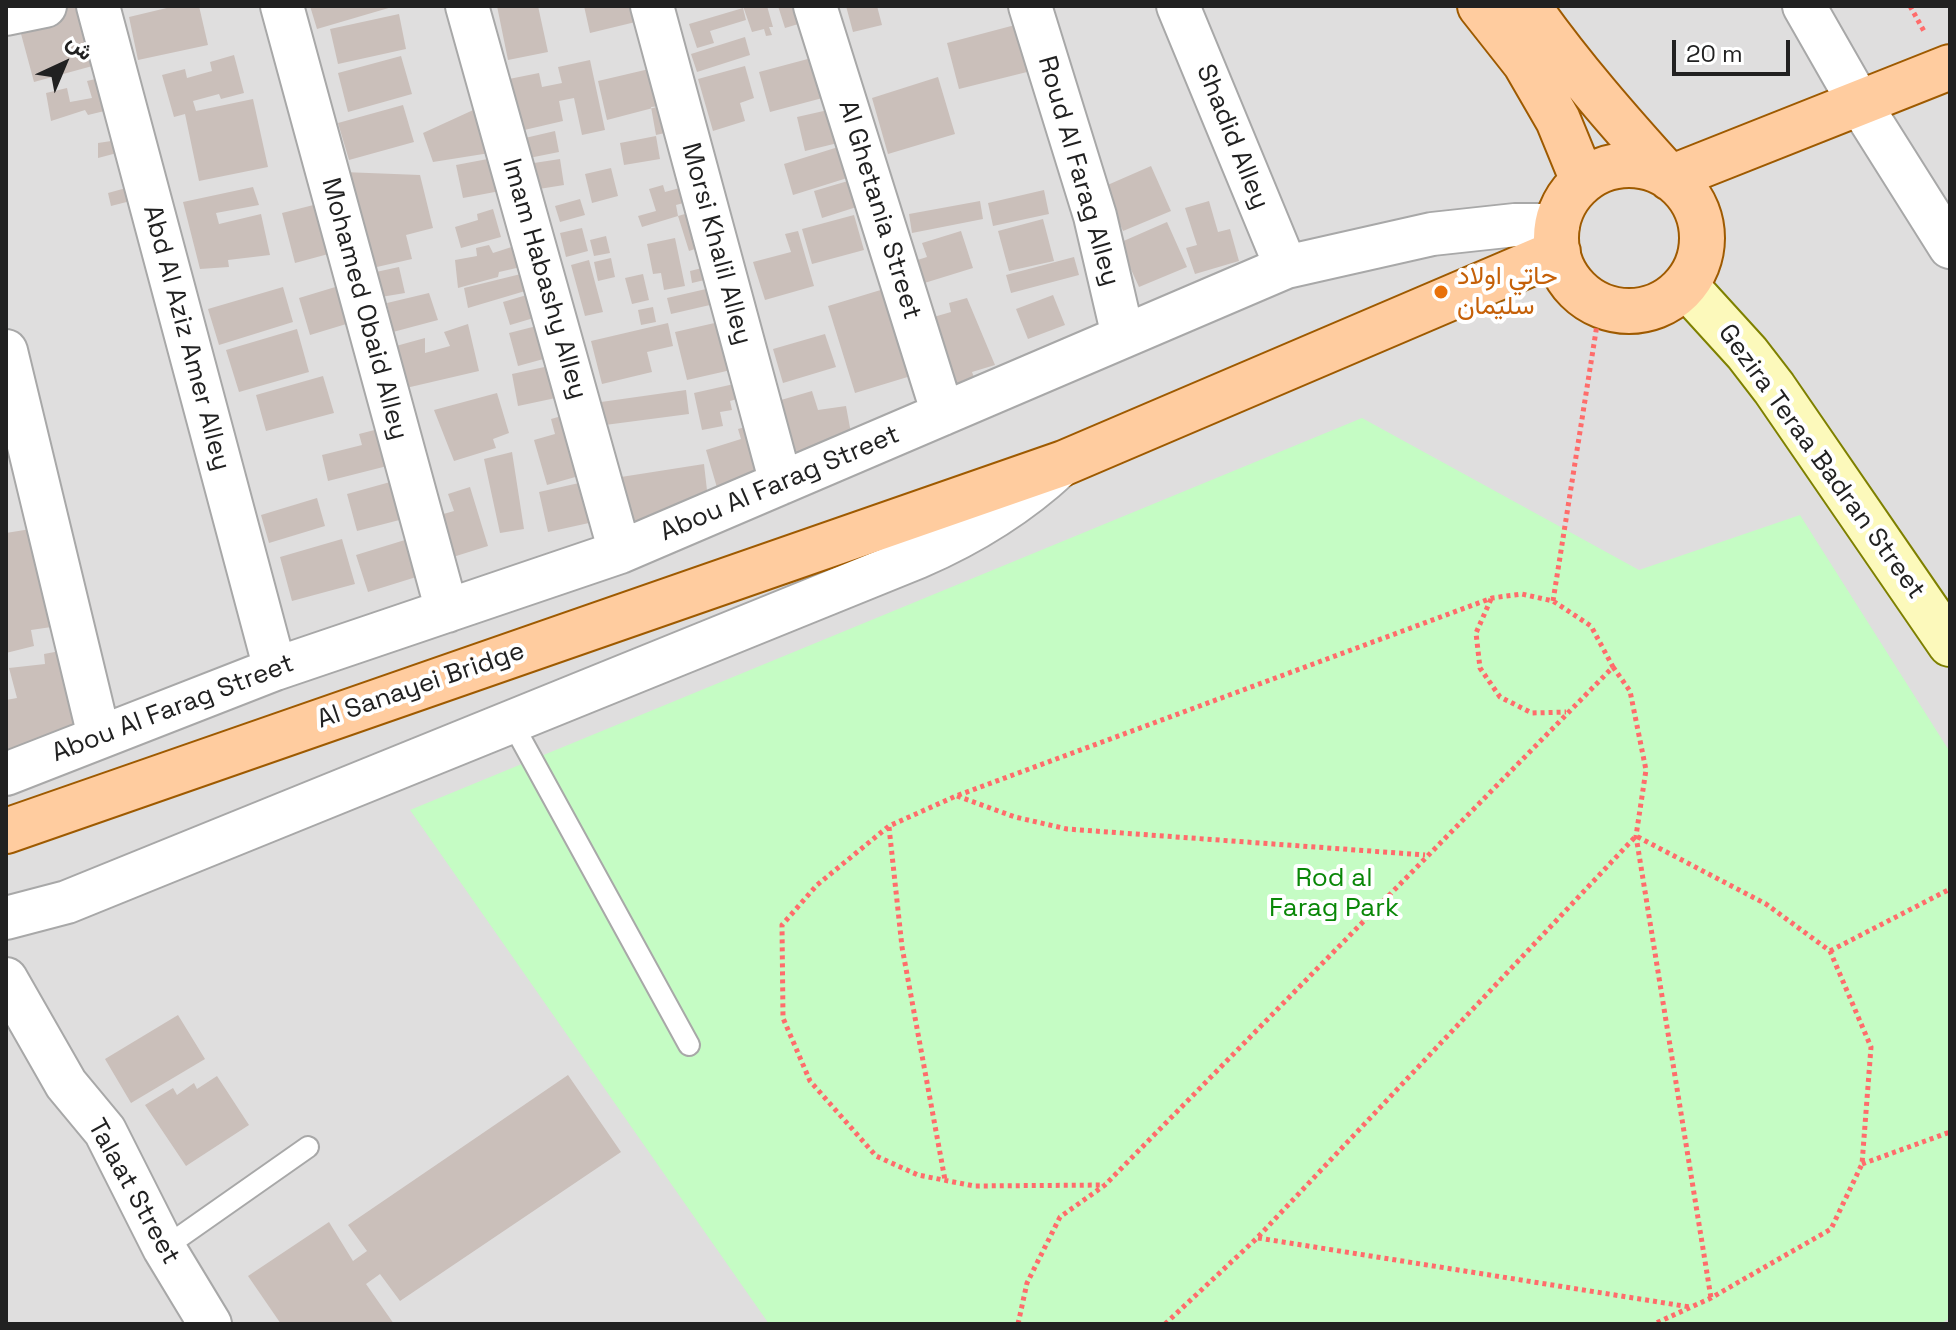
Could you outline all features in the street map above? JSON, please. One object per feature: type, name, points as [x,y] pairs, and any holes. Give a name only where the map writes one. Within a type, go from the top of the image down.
[{"type":"main road","points":[[1480,6],[1525,63],[1558,120],[1583,181]]},
{"type":"main road","points":[[1528,6],[1610,112],[1670,178],[1691,199],[1699,216],[1701,252],[1686,286],[1668,300],[1646,310],[1623,311],[1600,306],[1581,293],[1566,274],[1558,239],[1563,209],[1583,181],[1603,170],[1626,165],[1649,168],[1670,178],[1950,67]]},
{"type":"main road","points":[[1064,463],[1558,239]]},
{"type":"main road","name":"Al Sanayei Bridge","points":[[6,831],[1064,463]]},
{"type":"street","points":[[6,14],[45,6]]},
{"type":"street","name":"Abd Al Aziz Amer Alley","points":[[98,6],[275,669]]},
{"type":"street","name":"Mohamed Obaid Alley","points":[[282,6],[447,611]]},
{"type":"street","name":"Imam Habashy Alley","points":[[467,6],[620,552]]},
{"type":"street","name":"Morsi Khalil Alley","points":[[652,6],[781,483]]},
{"type":"street","name":"Al Ghetania Street","points":[[815,6],[943,414]]},
{"type":"street","name":"Roud Al Farag Alley","points":[[1030,6],[1095,216],[1123,336]]},
{"type":"street","name":"Shadid Alley","points":[[1178,6],[1286,267]]},
{"type":"street","points":[[1804,6],[1860,104],[1950,247]]},
{"type":"street","name":"Abou Al Farag Street","points":[[6,774],[275,669],[620,552],[1286,267],[1432,234],[1501,226],[1558,239]]},
{"type":"street","name":"Gezira Teraa Badran Street","points":[[1686,286],[1747,353],[1774,388],[1945,625]]},
{"type":"street","points":[[6,351],[99,736]]},
{"type":"street","points":[[6,918],[67,902],[955,541],[1031,493],[1064,463]]},
{"type":"street","name":"Talaat Street","points":[[6,979],[66,1084],[105,1131],[164,1248],[210,1324]]},
{"type":"lane","points":[[511,721],[689,1045]]},
{"type":"lane","points":[[164,1248],[308,1147]]},
{"type":"path","points":[[1553,601],[1600,306]]},
{"type":"path","points":[[1105,1185],[974,1186],[918,1175],[876,1156],[810,1081],[783,1018],[782,925],[817,885],[889,826],[956,796],[1492,598],[1522,594],[1553,601],[1591,626],[1630,691],[1646,770],[1636,836],[1711,1298]]},
{"type":"path","points":[[1492,598],[1476,633],[1480,668],[1500,697],[1511,703],[1532,713],[1567,712]]},
{"type":"path","points":[[1018,1324],[1027,1283],[1060,1217],[1105,1185],[1613,667]]},
{"type":"path","points":[[956,796],[1015,817],[1067,829],[1426,855]]},
{"type":"path","points":[[889,826],[902,947],[945,1180]]},
{"type":"path","points":[[1636,836],[1766,904],[1830,951],[1871,1047],[1862,1164],[1831,1229],[1711,1298],[1654,1324]]},
{"type":"path","points":[[1165,1324],[1257,1238],[1636,836]]},
{"type":"path","points":[[1830,951],[1950,889]]},
{"type":"path","points":[[1862,1164],[1950,1132]]},
{"type":"path","points":[[1257,1238],[1691,1307]]},
{"type":"shaded area","points":[[6,6],[1950,6],[1950,1324],[6,1324]]},
{"type":"green space","name":"Rod al Farag Park","points":[[1362,418],[1639,570],[1800,515],[1950,752],[1950,1318],[1940,1324],[769,1324],[410,810]]},
{"type":"building","points":[[76,6],[91,6],[107,62],[34,82],[17,19]]},
{"type":"building","points":[[175,6],[199,6],[208,45],[138,60],[129,17]]},
{"type":"building","points":[[310,6],[392,6],[392,7],[317,29]]},
{"type":"building","points":[[497,6],[538,6],[548,52],[508,60]]},
{"type":"building","points":[[584,6],[650,6],[652,18],[590,33]]},
{"type":"building","points":[[743,6],[767,6],[772,35],[766,36],[764,29],[752,32]]},
{"type":"building","points":[[778,6],[811,6],[815,19],[785,28]]},
{"type":"building","points":[[846,6],[877,6],[882,25],[853,32]]},
{"type":"building","points":[[743,8],[746,20],[710,31],[714,43],[697,48],[689,24]]},
{"type":"building","points":[[399,14],[406,49],[338,64],[330,29]]},
{"type":"building","points":[[1015,25],[1027,72],[959,89],[947,43]]},
{"type":"building","points":[[745,37],[750,55],[697,72],[691,54]]},
{"type":"building","points":[[849,48],[860,88],[770,112],[759,72]]},
{"type":"building","points":[[234,55],[244,93],[221,99],[219,94],[193,101],[196,111],[253,99],[268,167],[199,181],[185,114],[174,117],[162,75],[185,69],[187,78],[212,71],[210,62]]},
{"type":"building","points":[[401,56],[412,94],[348,112],[338,73]]},
{"type":"building","points":[[590,60],[605,130],[582,135],[574,98],[559,101],[563,121],[520,131],[509,79],[539,73],[542,87],[562,83],[558,67]]},
{"type":"building","points":[[662,66],[672,103],[607,120],[598,81]]},
{"type":"building","points":[[745,66],[754,98],[740,103],[745,121],[713,131],[698,79]]},
{"type":"building","points":[[112,75],[121,107],[88,115],[85,110],[51,121],[46,93],[67,88],[70,102],[92,98],[87,81]]},
{"type":"building","points":[[938,77],[955,134],[888,154],[872,98]]},
{"type":"building","points":[[403,105],[414,142],[349,160],[338,123]]},
{"type":"building","points":[[673,105],[678,130],[656,135],[651,107]]},
{"type":"building","points":[[482,106],[496,152],[433,162],[423,133]]},
{"type":"building","points":[[837,108],[846,141],[805,151],[797,117]]},
{"type":"building","points":[[555,131],[559,152],[529,158],[525,138]]},
{"type":"building","points":[[656,136],[660,159],[624,165],[620,143]]},
{"type":"building","points":[[131,138],[146,197],[111,206],[108,193],[126,188],[117,153],[98,158],[98,143]]},
{"type":"building","points":[[851,143],[860,174],[793,195],[784,164]]},
{"type":"building","points":[[493,158],[500,191],[463,198],[456,165]]},
{"type":"building","points":[[560,159],[564,185],[539,189],[534,163]]},
{"type":"building","points":[[1151,166],[1171,211],[1123,231],[1103,187]]},
{"type":"building","points":[[611,168],[618,196],[592,203],[585,174]]},
{"type":"building","points":[[343,172],[420,175],[433,228],[406,235],[412,259],[368,269]]},
{"type":"building","points":[[858,178],[866,204],[822,218],[814,191]]},
{"type":"building","points":[[663,185],[665,192],[687,186],[691,201],[676,205],[678,216],[642,227],[638,216],[656,211],[649,189]]},
{"type":"building","points":[[253,187],[259,205],[216,213],[219,224],[261,214],[270,255],[228,260],[229,267],[200,269],[183,202]]},
{"type":"building","points":[[1044,190],[1049,214],[993,226],[988,203]]},
{"type":"building","points":[[345,197],[358,246],[295,263],[282,213]]},
{"type":"building","points":[[580,199],[585,215],[560,222],[555,206]]},
{"type":"building","points":[[980,201],[983,219],[912,233],[909,214]]},
{"type":"building","points":[[1209,201],[1218,232],[1230,229],[1239,261],[1195,274],[1186,248],[1197,245],[1185,208]]},
{"type":"building","points":[[493,209],[501,237],[461,248],[455,227],[478,220],[477,214]]},
{"type":"building","points":[[699,210],[710,244],[689,251],[678,216]]},
{"type":"building","points":[[854,215],[864,250],[812,264],[802,229]]},
{"type":"building","points":[[1043,219],[1054,261],[1009,271],[998,231]]},
{"type":"building","points":[[1167,222],[1187,267],[1139,287],[1119,243]]},
{"type":"building","points":[[582,228],[588,251],[566,257],[560,233]]},
{"type":"building","points":[[798,231],[814,286],[765,300],[753,262],[791,252],[785,234]]},
{"type":"building","points":[[961,231],[973,268],[918,285],[911,262],[927,257],[922,243]]},
{"type":"building","points":[[606,236],[610,253],[594,256],[590,240]]},
{"type":"building","points":[[675,238],[685,286],[664,290],[661,273],[653,274],[647,244]]},
{"type":"building","points":[[527,242],[534,264],[499,272],[498,277],[458,288],[455,260],[477,256],[476,248],[489,245],[493,253]]},
{"type":"building","points":[[1074,257],[1079,275],[1011,293],[1006,275]]},
{"type":"building","points":[[611,258],[615,277],[598,281],[594,262]]},
{"type":"building","points":[[589,260],[603,312],[585,316],[571,265]]},
{"type":"building","points":[[710,266],[713,278],[692,283],[690,271]]},
{"type":"building","points":[[399,267],[405,293],[381,297],[376,272]]},
{"type":"building","points":[[537,270],[542,286],[468,308],[464,288]]},
{"type":"building","points":[[643,274],[649,300],[632,304],[625,278]]},
{"type":"building","points":[[365,278],[376,315],[310,335],[299,298]]},
{"type":"building","points":[[564,284],[571,307],[510,325],[503,302]]},
{"type":"building","points":[[897,285],[924,372],[855,393],[828,306]]},
{"type":"building","points":[[283,287],[293,322],[219,345],[208,309]]},
{"type":"building","points":[[706,289],[710,305],[671,314],[667,298]]},
{"type":"building","points":[[429,293],[438,320],[393,332],[387,303]]},
{"type":"building","points":[[1053,295],[1065,325],[1028,339],[1016,309]]},
{"type":"building","points":[[967,298],[995,365],[972,372],[975,380],[953,389],[930,318],[951,312],[949,303]]},
{"type":"building","points":[[653,307],[656,322],[641,325],[638,310]]},
{"type":"building","points":[[572,317],[580,349],[518,366],[509,333]]},
{"type":"building","points":[[719,322],[731,370],[687,380],[675,332]]},
{"type":"building","points":[[668,323],[673,346],[647,352],[652,372],[602,384],[591,341]]},
{"type":"building","points":[[468,324],[479,371],[406,388],[396,346],[425,338],[425,353],[450,346],[444,332]]},
{"type":"building","points":[[297,329],[309,372],[239,392],[226,350]]},
{"type":"building","points":[[825,334],[836,367],[783,383],[773,349]]},
{"type":"building","points":[[577,360],[584,392],[518,406],[512,374]]},
{"type":"building","points":[[323,376],[334,413],[266,431],[256,395]]},
{"type":"building","points":[[734,384],[737,399],[730,401],[732,410],[720,412],[723,426],[702,430],[694,393]]},
{"type":"building","points":[[686,390],[689,414],[605,425],[601,402]]},
{"type":"building","points":[[812,391],[818,410],[846,406],[853,444],[798,464],[781,400]]},
{"type":"building","points":[[497,393],[509,433],[493,439],[496,448],[454,461],[434,410]]},
{"type":"building","points":[[576,412],[593,472],[547,485],[534,440],[555,434],[551,419]]},
{"type":"building","points":[[760,423],[775,475],[718,491],[706,450],[741,439],[738,429]]},
{"type":"building","points":[[390,426],[399,463],[328,481],[322,455],[362,445],[359,434]]},
{"type":"building","points":[[512,452],[524,529],[500,533],[484,459]]},
{"type":"building","points":[[704,464],[709,508],[634,527],[621,477]]},
{"type":"building","points":[[401,479],[411,517],[357,531],[347,494]]},
{"type":"building","points":[[588,481],[598,521],[548,532],[539,492]]},
{"type":"building","points":[[470,487],[488,546],[453,557],[440,515],[454,511],[448,494]]},
{"type":"building","points":[[317,498],[325,526],[269,543],[261,515]]},
{"type":"building","points":[[43,527],[65,625],[31,630],[34,646],[6,653],[6,533]]},
{"type":"building","points":[[431,532],[442,569],[368,592],[356,555]]},
{"type":"building","points":[[342,539],[355,584],[292,601],[280,557]]},
{"type":"building","points":[[71,649],[91,726],[6,791],[6,700],[17,698],[9,668],[45,664],[44,654]]},
{"type":"building","points":[[178,1015],[205,1059],[131,1103],[105,1059]]},
{"type":"building","points":[[568,1075],[621,1152],[400,1301],[380,1274],[366,1284],[394,1324],[281,1324],[248,1276],[329,1222],[353,1261],[367,1251],[348,1225]]},
{"type":"building","points":[[217,1076],[249,1125],[186,1166],[145,1105],[173,1088],[177,1095],[194,1083],[197,1089]]},
{"type":"place","name":"حاتي اولاد سليمان","points":[[1441,292]]}]
